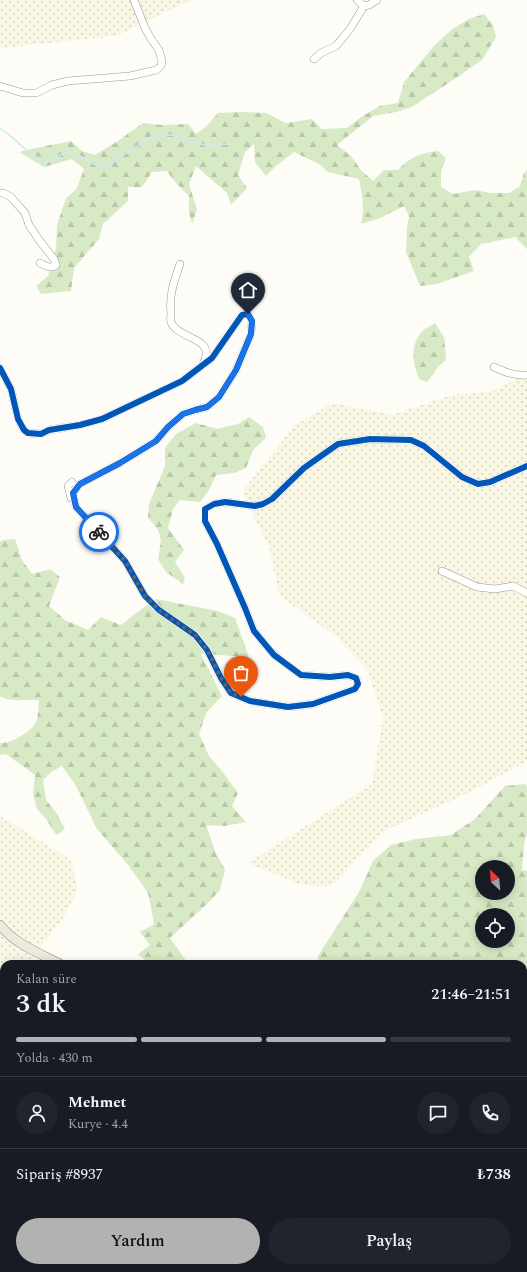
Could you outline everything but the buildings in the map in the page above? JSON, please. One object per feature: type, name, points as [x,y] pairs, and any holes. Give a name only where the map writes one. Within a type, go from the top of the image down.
[{"type":"main road","points":[[0,925],[20,944],[52,960]]},
{"type":"street","points":[[0,86],[23,93],[36,93],[52,85],[68,81],[130,76],[156,70],[161,66],[162,61],[159,50],[145,28],[134,0]]},
{"type":"street","points":[[357,0],[364,6]]},
{"type":"street","points":[[314,59],[321,53],[336,46],[350,29],[364,6],[377,0]]},
{"type":"street","points":[[0,193],[11,197],[25,213],[29,225],[54,259],[56,265],[52,268],[40,263]]},
{"type":"street","points":[[180,264],[172,286],[170,301],[171,322],[174,327],[200,342],[204,347],[206,358],[202,366]]},
{"type":"street","points":[[0,368],[11,389],[18,419],[24,430],[28,433],[41,434],[49,430],[80,426],[102,419],[182,381],[212,358],[242,315],[248,314],[252,321],[251,334],[236,370],[219,397],[207,407],[183,414],[168,427],[156,441],[143,450],[80,484],[73,494],[76,507]]},
{"type":"street","points":[[494,367],[510,374],[519,376],[527,375]]},
{"type":"street","points":[[72,482],[68,486],[72,501],[76,507],[125,561],[145,596],[159,610],[195,635],[207,650],[221,678],[231,693],[250,701],[288,707],[313,704],[355,689],[358,684],[356,678],[348,675],[330,677],[301,675],[274,655],[254,630],[217,544],[205,521],[205,509],[214,504],[225,502],[255,506],[263,504],[272,499],[304,468],[338,444],[370,439],[411,440],[424,446],[462,477],[478,484],[490,482],[527,466]]},
{"type":"street","points":[[442,571],[477,586],[495,589],[513,586],[527,593]]},
{"type":"street","points":[[0,932],[20,944]]},
{"type":"shaded area","points":[[0,0],[191,0],[116,36],[0,48]]},
{"type":"shaded area","points":[[527,374],[527,761],[466,794],[384,831],[332,886],[301,885],[248,863],[372,784],[383,717],[367,670],[337,637],[280,596],[269,547],[242,492],[294,426],[332,403],[392,415],[452,395],[490,392]]},
{"type":"shaded area","points":[[0,816],[71,860],[78,890],[62,920],[36,952],[33,960],[0,960]]},
{"type":"green space","points":[[484,14],[493,25],[496,37],[482,60],[412,107],[396,112],[373,116],[337,145],[351,156],[361,170],[373,181],[384,170],[398,170],[416,156],[438,151],[446,158],[441,171],[441,187],[453,194],[475,190],[490,193],[509,193],[520,186],[524,173],[527,170],[527,249],[515,237],[481,244],[469,257],[474,271],[437,284],[420,286],[406,252],[409,216],[404,206],[380,218],[361,224],[363,207],[359,179],[328,172],[319,164],[294,152],[266,176],[255,162],[254,144],[245,152],[238,175],[247,188],[231,205],[227,193],[196,166],[189,184],[197,210],[192,224],[189,213],[189,196],[175,182],[167,171],[152,172],[142,187],[128,187],[128,201],[103,224],[99,239],[74,268],[71,291],[41,294],[36,286],[48,276],[56,248],[57,225],[66,198],[76,190],[84,169],[72,159],[44,167],[19,152],[71,141],[82,151],[95,155],[143,123],[162,125],[188,124],[196,134],[206,127],[218,113],[266,113],[286,123],[312,119],[322,129],[347,128],[361,117],[380,106],[398,103],[404,82],[434,46],[451,30],[469,19]]},
{"type":"green space","points":[[435,323],[444,337],[446,360],[438,367],[427,382],[419,379],[415,368],[414,350],[421,332]]},
{"type":"green space","points":[[249,417],[263,427],[266,438],[253,450],[246,468],[234,473],[216,475],[209,490],[200,502],[180,500],[173,509],[168,528],[184,550],[175,562],[185,578],[183,584],[166,572],[158,559],[161,541],[159,532],[148,518],[149,504],[165,466],[165,448],[176,434],[196,423],[217,429],[238,424]]},
{"type":"green space","points":[[15,539],[22,560],[32,574],[50,569],[60,577],[49,606],[65,620],[88,630],[101,617],[121,625],[156,599],[218,611],[235,618],[249,657],[201,654],[222,696],[206,713],[199,734],[209,756],[238,793],[232,806],[246,822],[225,826],[206,825],[216,854],[225,869],[220,890],[170,938],[185,960],[145,960],[138,954],[150,945],[140,932],[154,924],[148,893],[129,866],[97,829],[75,784],[62,766],[51,772],[43,780],[46,800],[57,814],[65,829],[56,835],[47,820],[37,809],[33,794],[35,775],[6,754],[0,755],[0,743],[9,742],[19,737],[35,724],[38,716],[39,700],[14,700],[0,696],[0,542],[3,540]]},
{"type":"green space","points":[[526,784],[527,833],[524,844],[522,870],[527,871],[527,960],[318,960],[318,956],[359,892],[373,861],[391,845],[416,839],[451,835],[475,819],[505,786]]},
{"type":"waterway","points":[[0,129],[11,136],[30,153],[47,162],[66,152],[82,157],[101,168],[152,136],[173,135],[207,146],[227,144]]},
{"type":"cycle path","points":[[0,368],[11,389],[18,419],[24,430],[28,433],[41,434],[49,430],[80,425],[102,419],[182,381],[212,358],[242,315],[248,314],[252,321],[251,334],[236,370],[219,397],[207,407],[183,414],[168,427],[156,441],[120,463],[80,484],[73,493],[76,507],[125,561],[145,596],[159,610],[195,635],[207,650],[221,678],[231,693],[250,701],[288,707],[313,704],[355,689],[358,684],[356,678],[348,675],[330,677],[301,675],[274,655],[254,631],[217,544],[205,521],[205,509],[214,504],[225,502],[255,506],[263,504],[272,499],[304,468],[338,444],[370,439],[411,440],[424,446],[462,477],[478,484],[490,482],[527,466]]},
{"type":"way so far","points":[[99,532],[125,561],[145,596],[159,610],[195,635],[207,650],[221,678],[231,693],[241,697]]},
{"type":"route","points":[[99,532],[76,507],[73,494],[80,484],[143,450],[156,441],[168,427],[183,414],[207,407],[219,397],[236,370],[251,334],[252,321],[248,314]]}]
